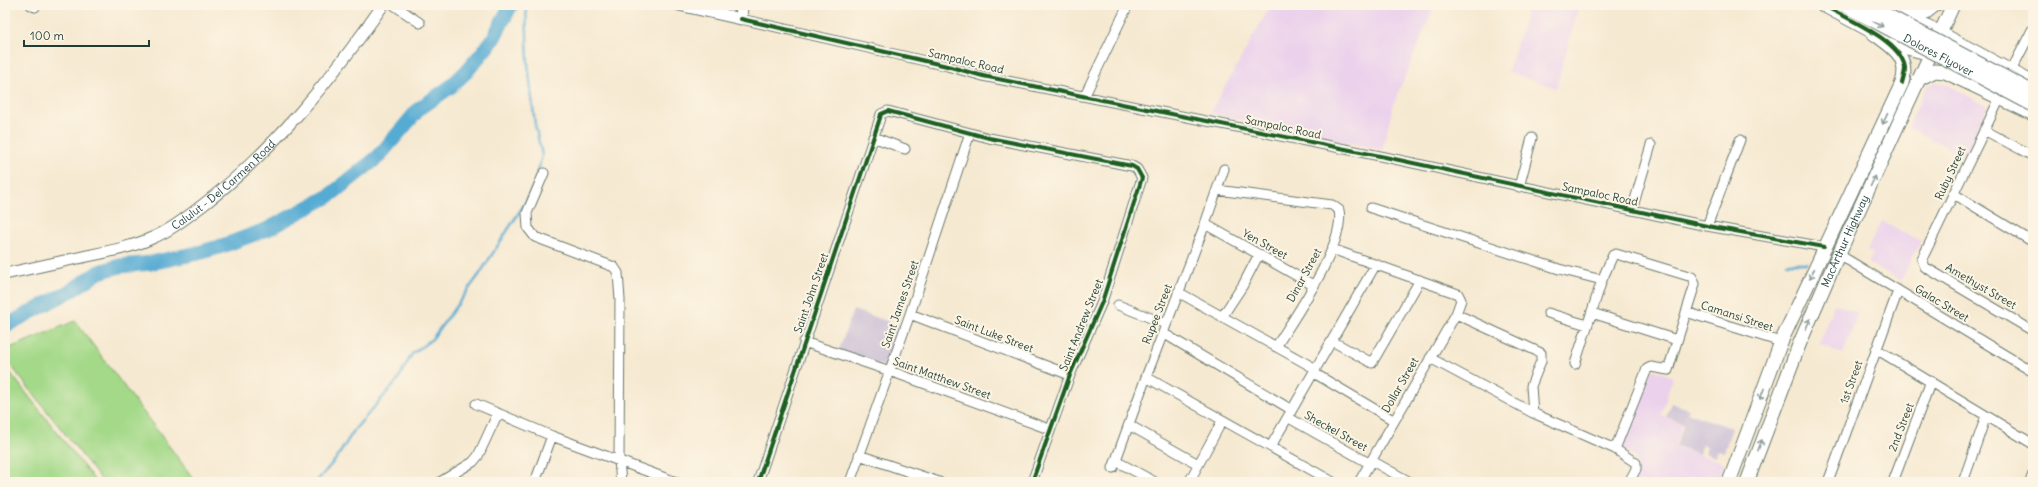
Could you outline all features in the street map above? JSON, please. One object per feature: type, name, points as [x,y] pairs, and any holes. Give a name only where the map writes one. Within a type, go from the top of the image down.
[{"type":"highway","points":[[1823,5],[1899,46],[1923,52],[1933,48]]},
{"type":"highway","name":"Dolores Flyover","points":[[1844,5],[2033,105]]},
{"type":"highway","name":"Dolores Flyover","points":[[1868,5],[2033,92]]},
{"type":"highway","points":[[1888,5],[2033,83]]},
{"type":"highway","points":[[1900,5],[1920,12],[1926,12],[1933,7]]},
{"type":"highway","name":"MacArthur Highway","points":[[1747,482],[1780,393],[1953,5]]},
{"type":"highway","points":[[1899,46],[1906,44],[1915,33],[1914,26],[1910,18]]},
{"type":"highway","name":"MacArthur Highway","points":[[1729,482],[1780,342],[1902,83],[1905,68],[1896,50],[1873,32]]},
{"type":"highway","points":[[1920,79],[1935,71],[1945,72],[2033,114]]},
{"type":"highway","points":[[1998,97],[2011,71]]},
{"type":"main road","name":"Calulut - Del Carmen Road","points":[[5,274],[50,265],[137,243],[152,238],[185,218],[238,175],[293,119],[342,63],[384,5]]},
{"type":"main road","name":"Sampaloc Road","points":[[679,5],[741,19]]},
{"type":"main road","points":[[741,19],[742,5]]},
{"type":"street","points":[[394,5],[420,23]]},
{"type":"street","points":[[1085,95],[1128,5]]},
{"type":"street","name":"Sampaloc Road","points":[[741,19],[946,66],[983,76],[1085,95],[1385,157],[1519,187],[1707,226],[1824,247]]},
{"type":"street","points":[[2011,71],[2033,28]]},
{"type":"street","name":"Ruby Street","points":[[1922,259],[1954,194],[1998,97]]},
{"type":"street","name":"Saint John Street","points":[[758,482],[880,118],[884,112],[891,111],[970,132]]},
{"type":"street","points":[[1984,130],[2033,156]]},
{"type":"street","name":"Saint Andrew Street","points":[[970,132],[1132,166],[1140,174],[1142,181],[1102,302],[1070,375],[1049,429],[1032,482]]},
{"type":"street","name":"Saint James Street","points":[[850,482],[910,314],[970,132]]},
{"type":"street","points":[[873,137],[906,149]]},
{"type":"street","points":[[1519,187],[1532,138]]},
{"type":"street","points":[[1707,226],[1740,140]]},
{"type":"street","points":[[1632,210],[1651,145]]},
{"type":"street","name":"Rupee Street","points":[[1155,482],[1115,465],[1146,377],[1205,224],[1224,169]]},
{"type":"street","points":[[544,173],[527,213],[526,220],[528,228],[535,237],[614,267],[618,273],[620,300],[619,461],[621,482]]},
{"type":"street","name":"Dinar Street","points":[[1217,190],[1332,205],[1339,210],[1340,218],[1332,249],[1313,285],[1276,347]]},
{"type":"street","points":[[1954,194],[2033,242]]},
{"type":"street","points":[[1371,208],[1559,269],[1602,280]]},
{"type":"street","name":"Yen Street","points":[[1205,224],[1313,285]]},
{"type":"street","points":[[1332,249],[1420,280],[1372,363],[1332,341]]},
{"type":"street","points":[[1222,317],[1243,285],[1259,254]]},
{"type":"street","points":[[1575,364],[1602,280],[1611,258],[1616,254],[1692,277],[1695,284],[1668,370],[1651,367],[1647,369],[1615,449]]},
{"type":"street","name":"Galac Street","points":[[1841,256],[2033,372]]},
{"type":"street","name":"Amethyst Street","points":[[1922,259],[1925,267],[2033,331]]},
{"type":"street","points":[[1271,446],[1376,264]]},
{"type":"street","name":"Dollar Street","points":[[1359,482],[1456,314],[1461,300],[1458,294],[1420,280]]},
{"type":"street","name":"1st Street","points":[[1828,482],[1898,291]]},
{"type":"street","points":[[1178,292],[1276,347],[1394,420]]},
{"type":"street","points":[[1118,306],[1166,324]]},
{"type":"street","points":[[1592,312],[1677,340]]},
{"type":"street","name":"Camansi Street","points":[[1686,312],[1780,342]]},
{"type":"street","name":"Saint Luke Street","points":[[910,314],[1070,375]]},
{"type":"street","points":[[1456,314],[1541,353],[1541,361],[1531,386],[1533,413]]},
{"type":"street","points":[[1548,314],[1587,325]]},
{"type":"street","name":"Sheckel Street","points":[[1163,333],[1367,462],[1372,461],[1410,482]]},
{"type":"street","name":"Saint Matthew Street","points":[[804,342],[890,371],[1049,429]]},
{"type":"street","points":[[1876,349],[1932,381],[2033,444]]},
{"type":"street","points":[[1430,358],[1533,413],[1615,449],[1636,463],[1636,469],[1629,482]]},
{"type":"street","points":[[1146,377],[1333,482]]},
{"type":"street","name":"2nd Street","points":[[1893,482],[1932,381]]},
{"type":"street","points":[[476,404],[552,436],[676,482]]},
{"type":"street","points":[[440,482],[473,462],[478,456],[498,413]]},
{"type":"street","points":[[1963,482],[1986,416]]},
{"type":"street","points":[[1189,482],[1222,421]]},
{"type":"street","points":[[1129,425],[1198,464]]},
{"type":"street","points":[[535,482],[552,436]]},
{"type":"street","points":[[859,455],[939,482]]},
{"type":"street","points":[[2030,482],[2033,474]]},
{"type":"shaded area","points":[[1271,5],[1435,5],[1394,103],[1382,150],[1210,113]]},
{"type":"shaded area","points":[[1529,5],[1579,5],[1556,88],[1508,72]]},
{"type":"shaded area","points":[[1936,82],[1950,86],[1988,107],[1965,156],[1908,127],[1924,91],[1928,85]]},
{"type":"shaded area","points":[[1882,221],[1921,241],[1901,280],[1868,263],[1873,254],[1867,250]]},
{"type":"shaded area","points":[[1834,304],[1858,313],[1843,354],[1819,344]]},
{"type":"shaded area","points":[[853,310],[902,326],[888,368],[839,350]]},
{"type":"shaded area","points":[[1655,370],[1673,377],[1661,415],[1682,424],[1675,447],[1725,463],[1717,482],[1631,482],[1637,462],[1635,457],[1619,447],[1651,371]]},
{"type":"shaded area","points":[[1671,403],[1689,409],[1687,413],[1732,428],[1724,452],[1718,450],[1715,457],[1705,453],[1707,446],[1702,444],[1699,454],[1676,446],[1684,424],[1666,417]]},
{"type":"green space","points":[[75,321],[196,482],[103,482],[5,358],[5,350]]},
{"type":"green space","points":[[5,366],[96,482],[5,482]]},
{"type":"waterway","points":[[5,326],[72,290],[99,272],[120,266],[151,263],[202,252],[225,245],[268,229],[329,196],[378,157],[419,109],[450,87],[466,72],[492,41],[511,5]]},
{"type":"waterway","points":[[316,482],[336,459],[355,429],[397,381],[412,354],[432,339],[479,275],[525,203],[536,180],[542,155],[535,125],[528,64],[526,5]]},
{"type":"waterway","points":[[1787,263],[1807,263]]},
{"type":"cycle path","points":[[1823,5],[1871,31],[1894,48],[1901,58],[1905,68],[1902,83]]},
{"type":"cycle path","points":[[741,19],[947,66],[983,76],[1385,157],[1707,226],[1824,247]]},
{"type":"cycle path","points":[[758,482],[881,114],[888,111],[989,138],[1132,166],[1137,169],[1142,178],[1102,302],[1070,375],[1032,482]]}]
